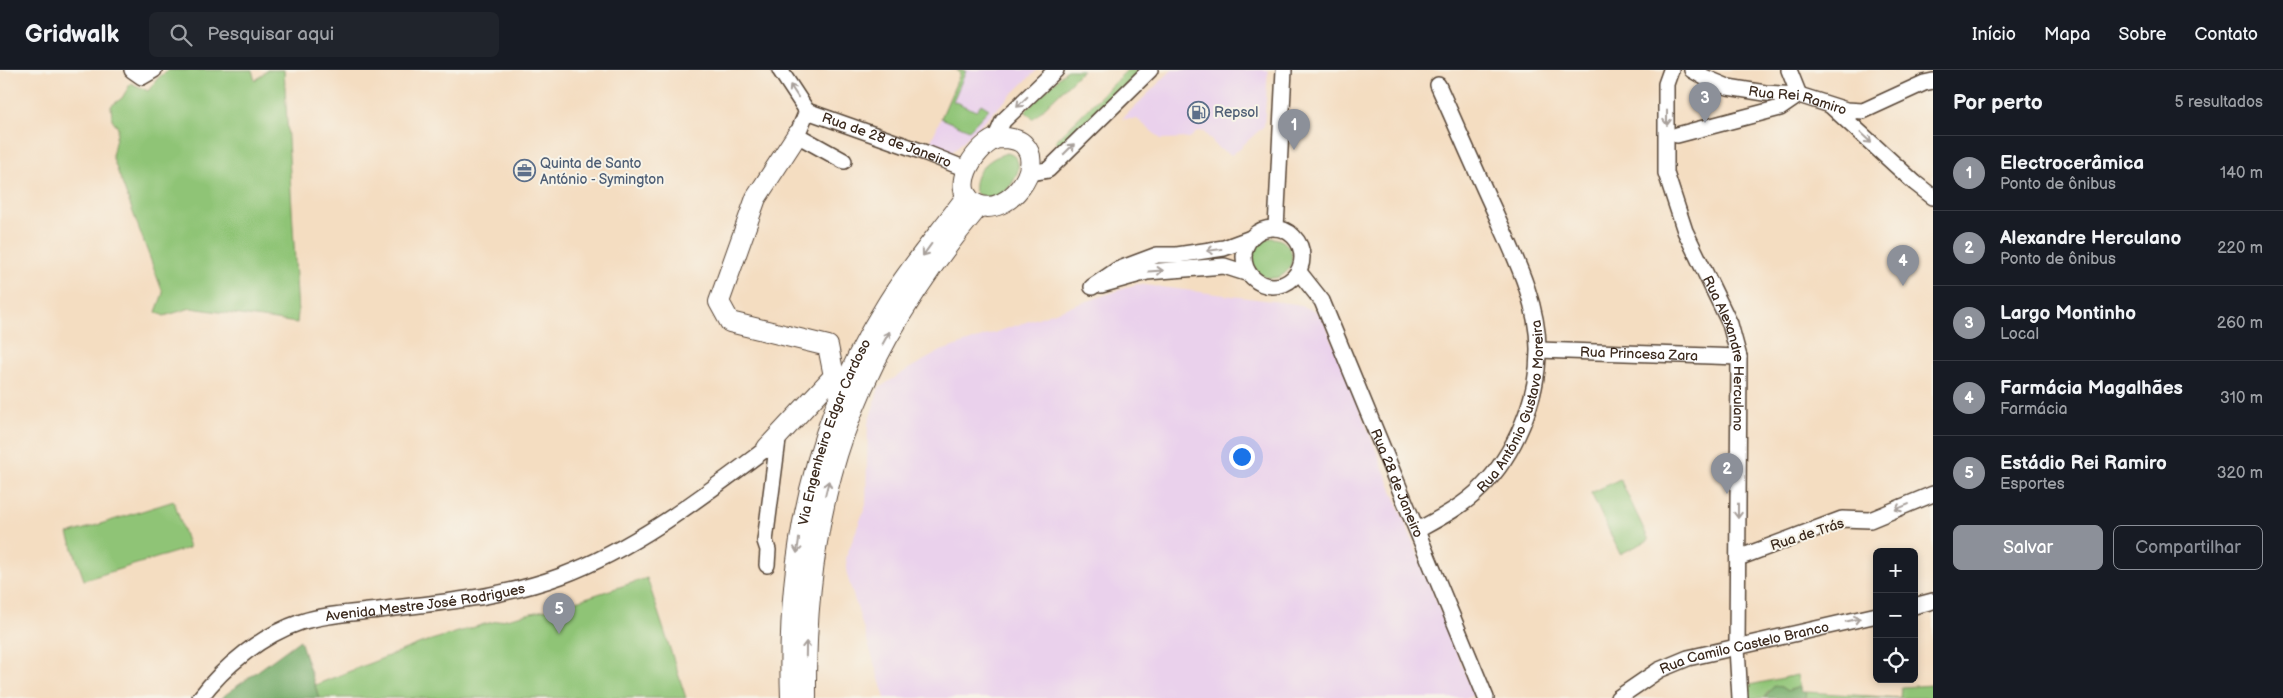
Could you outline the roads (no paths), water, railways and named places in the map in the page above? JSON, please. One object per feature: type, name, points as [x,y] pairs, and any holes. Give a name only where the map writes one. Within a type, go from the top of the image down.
[{"type":"main road","points":[[776,441],[834,376],[828,346],[730,322],[719,302],[756,198],[797,135]]},
{"type":"main road","points":[[1007,138],[1024,144],[1028,151],[1029,173],[1018,191],[1004,203],[994,207],[973,201],[963,183],[966,169],[976,154],[995,139],[1007,138]]},
{"type":"main road","name":"Via Engenheiro Edgar Cardoso","points":[[790,698],[792,601],[798,542],[808,493],[838,401],[866,341],[956,234],[973,201]]},
{"type":"main road","name":"Via Engenheiro Edgar Cardoso","points":[[806,698],[809,593],[822,507],[836,457],[853,408],[872,366],[894,308]]},
{"type":"street","points":[[132,70],[142,77],[154,70]]},
{"type":"street","name":"Rua de 28 de Janeiro","points":[[780,70],[807,111],[926,152],[966,169]]},
{"type":"street","points":[[995,139],[1003,121],[1056,70]]},
{"type":"street","points":[[1029,173],[1048,170],[1150,70]]},
{"type":"street","points":[[1276,228],[1284,70]]},
{"type":"street","name":"Rua Alexandre Herculano","points":[[1670,70],[1666,84],[1666,173],[1685,231],[1730,324],[1739,356],[1738,648],[1740,698]]},
{"type":"street","name":"Rua Rei Ramiro","points":[[1692,70],[1728,87],[1765,93],[1799,95],[1830,105],[1915,183],[1933,197]]},
{"type":"street","points":[[1677,135],[1780,108],[1799,95],[1789,70]]},
{"type":"street","points":[[1830,105],[1846,110],[1863,110],[1933,80]]},
{"type":"street","name":"Rua António Gustavo Moreira","points":[[1418,530],[1449,513],[1481,488],[1511,450],[1524,420],[1533,388],[1538,350],[1525,282],[1438,86]]},
{"type":"street","name":"Rua de 28 de Janeiro","points":[[807,111],[797,135],[844,160]]},
{"type":"street","points":[[1249,274],[1224,266],[1147,272],[1092,287],[1117,270],[1157,255],[1176,255],[1224,248],[1251,238],[1258,232],[1276,228],[1285,230],[1299,243],[1302,252],[1302,262],[1299,272],[1288,282],[1274,287],[1265,286],[1256,281],[1244,265],[1244,256],[1251,238]]},
{"type":"street","name":"Rua 28 de Janeiro","points":[[1299,272],[1322,301],[1486,698]]},
{"type":"street","name":"Rua Princesa Zara","points":[[1538,350],[1739,356]]},
{"type":"street","points":[[767,566],[768,550],[765,541],[776,441]]},
{"type":"street","name":"Avenida Mestre José Rodrigues","points":[[200,698],[222,673],[244,655],[273,635],[301,622],[332,616],[483,598],[536,585],[587,565],[611,554],[658,525],[776,441]]},
{"type":"street","name":"Rua de Trás","points":[[1738,558],[1842,519],[1870,520],[1933,494]]},
{"type":"street","points":[[1918,605],[1933,601]]},
{"type":"street","name":"Rua Camilo Castelo Branco","points":[[1618,698],[1659,670],[1688,658],[1873,616]]},
{"type":"place","name":"Repsol","points":[[1198,112]]},
{"type":"place","name":"Largo Montinho","points":[[1705,123]]},
{"type":"place","name":"Electrocerâmica","points":[[1294,150]]},
{"type":"place","name":"Quinta de Santo António - Symington","points":[[524,171]]},
{"type":"place","name":"Farmácia Magalhães","points":[[1903,286]]},
{"type":"place","name":"Alexandre Herculano","points":[[1727,494]]},
{"type":"place","name":"Estádio Rei Ramiro","points":[[559,634]]}]
